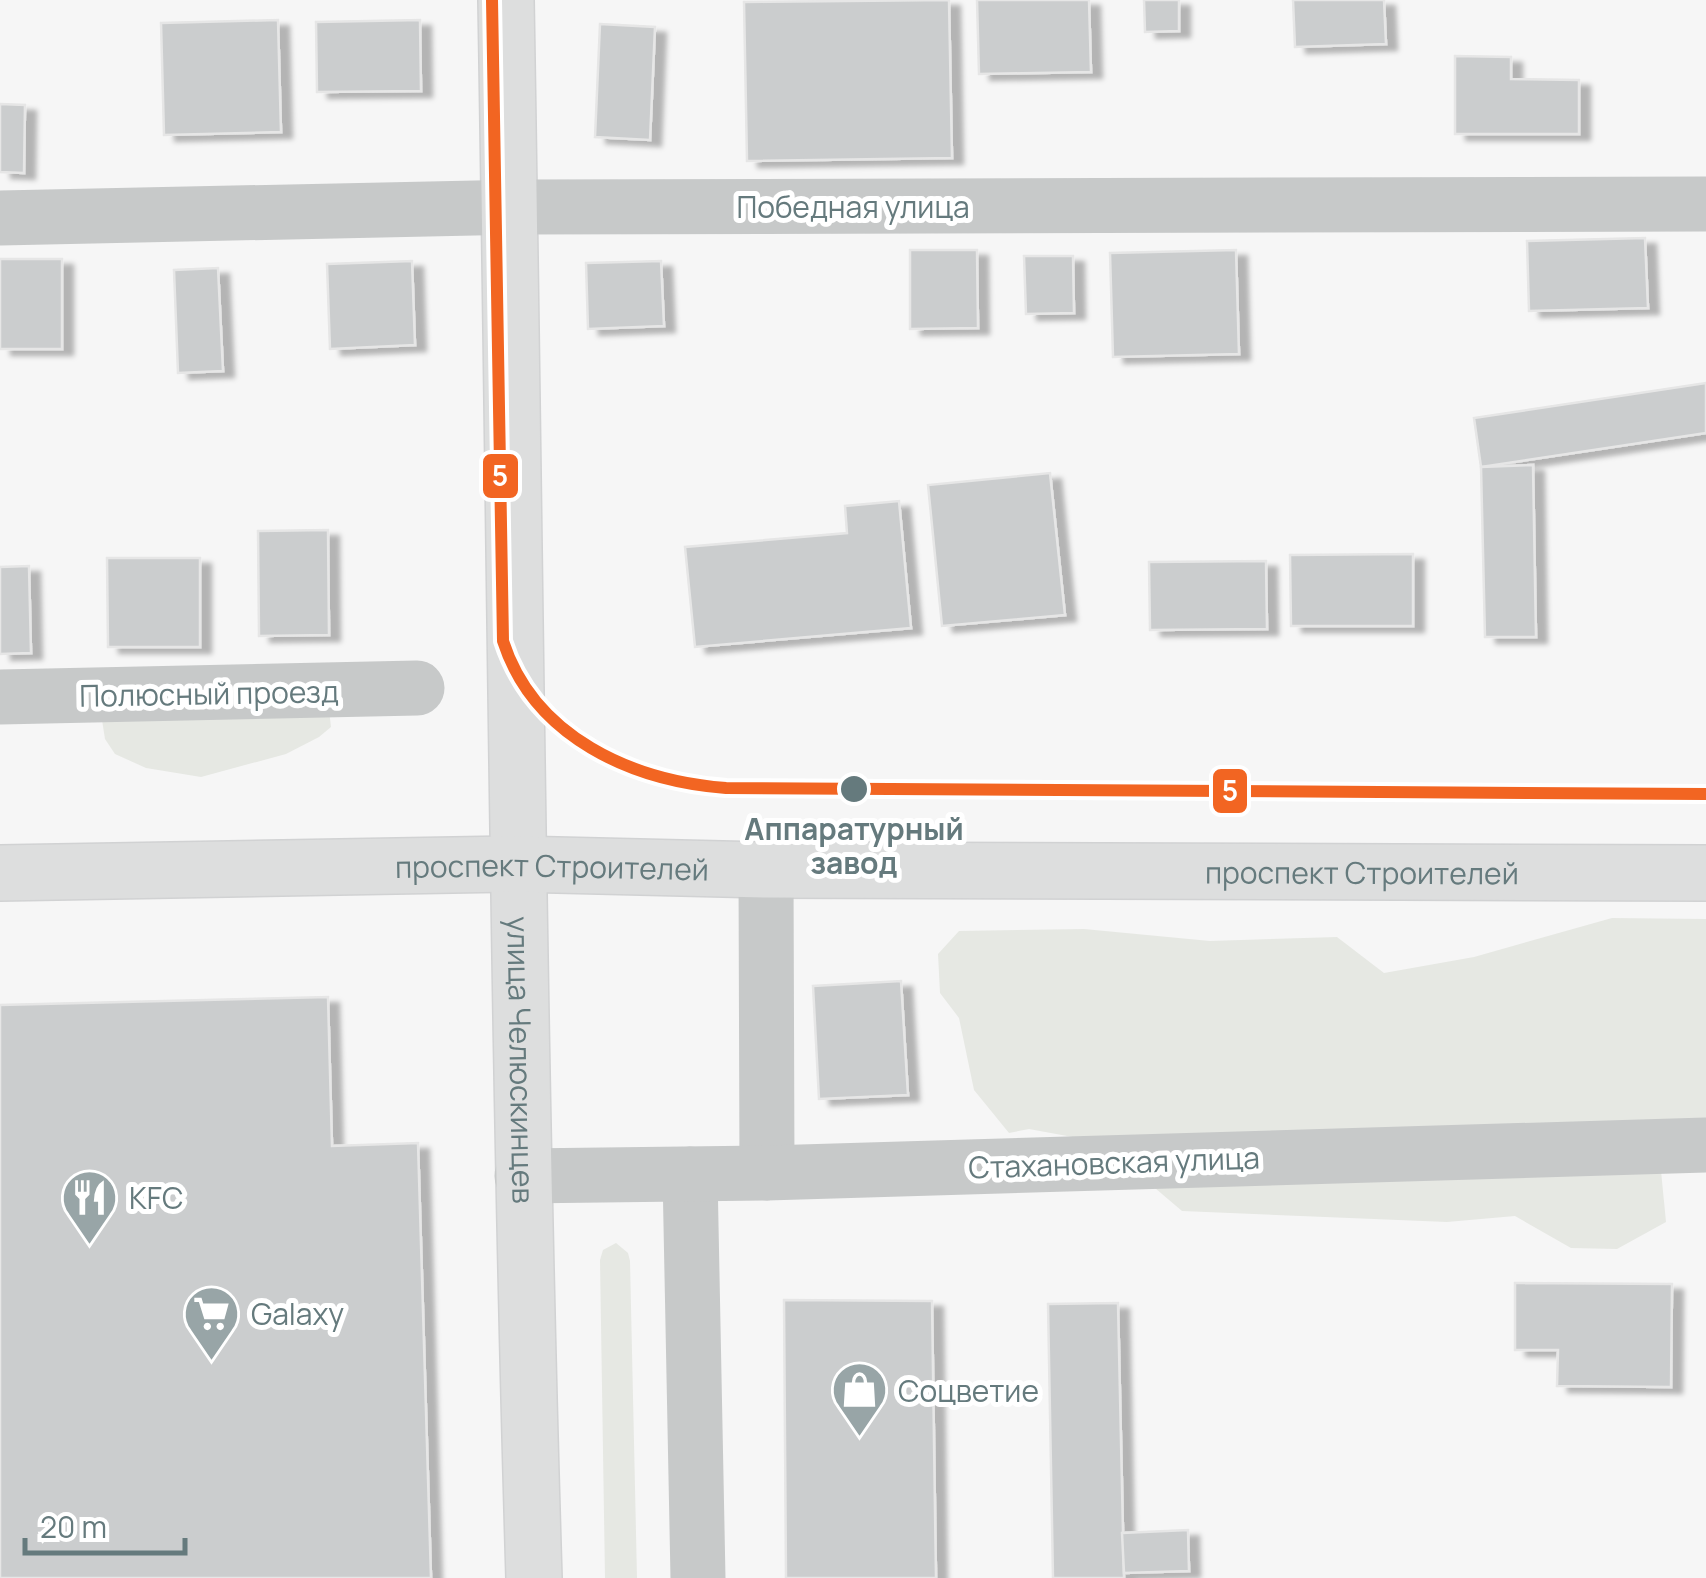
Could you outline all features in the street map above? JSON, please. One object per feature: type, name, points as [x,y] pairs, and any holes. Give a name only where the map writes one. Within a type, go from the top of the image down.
[{"type":"main road","name":"улица Челюскинцев","points":[[506,0],[516,542],[516,864],[534,1578]]},
{"type":"main road","name":"проспект Строителей","points":[[0,873],[516,864],[766,870],[1706,874]]},
{"type":"street","name":"Победная улица","points":[[0,218],[510,207],[1706,204]]},
{"type":"street","name":"Полюсный проезд","points":[[0,697],[418,688]]},
{"type":"street","points":[[766,870],[767,1173]]},
{"type":"street","name":"Стахановская улица","points":[[522,1176],[767,1173],[1706,1145]]},
{"type":"street","points":[[690,1174],[698,1578]]},
{"type":"shaded area","points":[[329,710],[331,727],[319,737],[286,754],[201,777],[146,768],[115,754],[105,739],[102,720]]},
{"type":"shaded area","points":[[1612,918],[1706,919],[1706,1146],[1658,1140],[1666,1222],[1617,1249],[1571,1248],[1515,1216],[1447,1222],[1182,1211],[1142,1177],[1078,1138],[1029,1129],[1009,1133],[974,1090],[959,1018],[940,993],[938,954],[959,931],[1084,929],[1210,941],[1337,937],[1384,973],[1474,957]]},
{"type":"shaded area","points":[[616,1243],[628,1253],[630,1261],[637,1578],[605,1578],[600,1260],[603,1250]]},
{"type":"building","points":[[949,0],[952,158],[747,161],[744,2]]},
{"type":"building","points":[[977,0],[1089,0],[1091,72],[979,74]]},
{"type":"building","points":[[1144,0],[1179,0],[1179,31],[1145,32]]},
{"type":"building","points":[[1293,0],[1384,0],[1386,44],[1295,47]]},
{"type":"building","points":[[278,20],[281,132],[164,135],[161,23]]},
{"type":"building","points":[[420,20],[421,91],[317,92],[316,22]]},
{"type":"building","points":[[600,24],[655,27],[650,140],[595,137]]},
{"type":"building","points":[[1455,56],[1511,57],[1511,79],[1579,80],[1579,134],[1455,134]]},
{"type":"building","points":[[0,104],[25,105],[24,173],[0,172]]},
{"type":"building","points":[[1645,238],[1648,308],[1529,311],[1527,241]]},
{"type":"building","points":[[910,250],[977,250],[978,328],[910,329]]},
{"type":"building","points":[[1236,250],[1239,354],[1113,357],[1110,253]]},
{"type":"building","points":[[1024,256],[1073,256],[1074,313],[1026,314]]},
{"type":"building","points":[[0,259],[62,259],[62,349],[0,349]]},
{"type":"building","points":[[412,261],[415,345],[330,349],[327,264]]},
{"type":"building","points":[[661,261],[664,326],[588,329],[586,263]]},
{"type":"building","points":[[218,268],[223,371],[178,373],[174,270]]},
{"type":"building","points":[[1706,383],[1706,433],[1481,467],[1474,418]]},
{"type":"building","points":[[1533,465],[1536,637],[1485,637],[1481,467]]},
{"type":"building","points":[[1050,473],[1065,615],[942,626],[928,485]]},
{"type":"building","points":[[899,501],[911,628],[695,647],[685,547],[847,533],[845,506]]},
{"type":"building","points":[[328,530],[329,635],[259,636],[258,531]]},
{"type":"building","points":[[1413,554],[1413,626],[1291,626],[1290,555]]},
{"type":"building","points":[[107,558],[200,558],[200,647],[108,647]]},
{"type":"building","points":[[1266,561],[1267,629],[1150,630],[1149,562]]},
{"type":"building","points":[[29,566],[31,653],[0,654],[0,567]]},
{"type":"building","points":[[901,981],[908,1095],[819,1099],[813,986]]},
{"type":"building","name":"Galaxy","points":[[328,997],[332,1146],[418,1143],[431,1578],[0,1578],[0,1005]]},
{"type":"building","points":[[1515,1283],[1672,1284],[1671,1387],[1557,1386],[1558,1350],[1515,1350]]},
{"type":"building","name":"Соцветие","points":[[784,1300],[932,1301],[936,1578],[786,1578]]},
{"type":"building","points":[[1118,1303],[1124,1578],[1053,1578],[1048,1304]]},
{"type":"building","points":[[1188,1530],[1189,1571],[1124,1573],[1122,1533]]},
{"type":"transit line","name":"5","points":[[492,0],[503,641],[518,675],[538,703],[562,728],[591,748],[656,776],[726,788],[1706,794]]},
{"type":"place","name":"Аппаратурный завод","points":[[854,789]]},
{"type":"place","name":"KFC","points":[[90,1246]]},
{"type":"place","name":"Galaxy","points":[[212,1362]]},
{"type":"place","name":"Соцветие","points":[[859,1439]]}]
